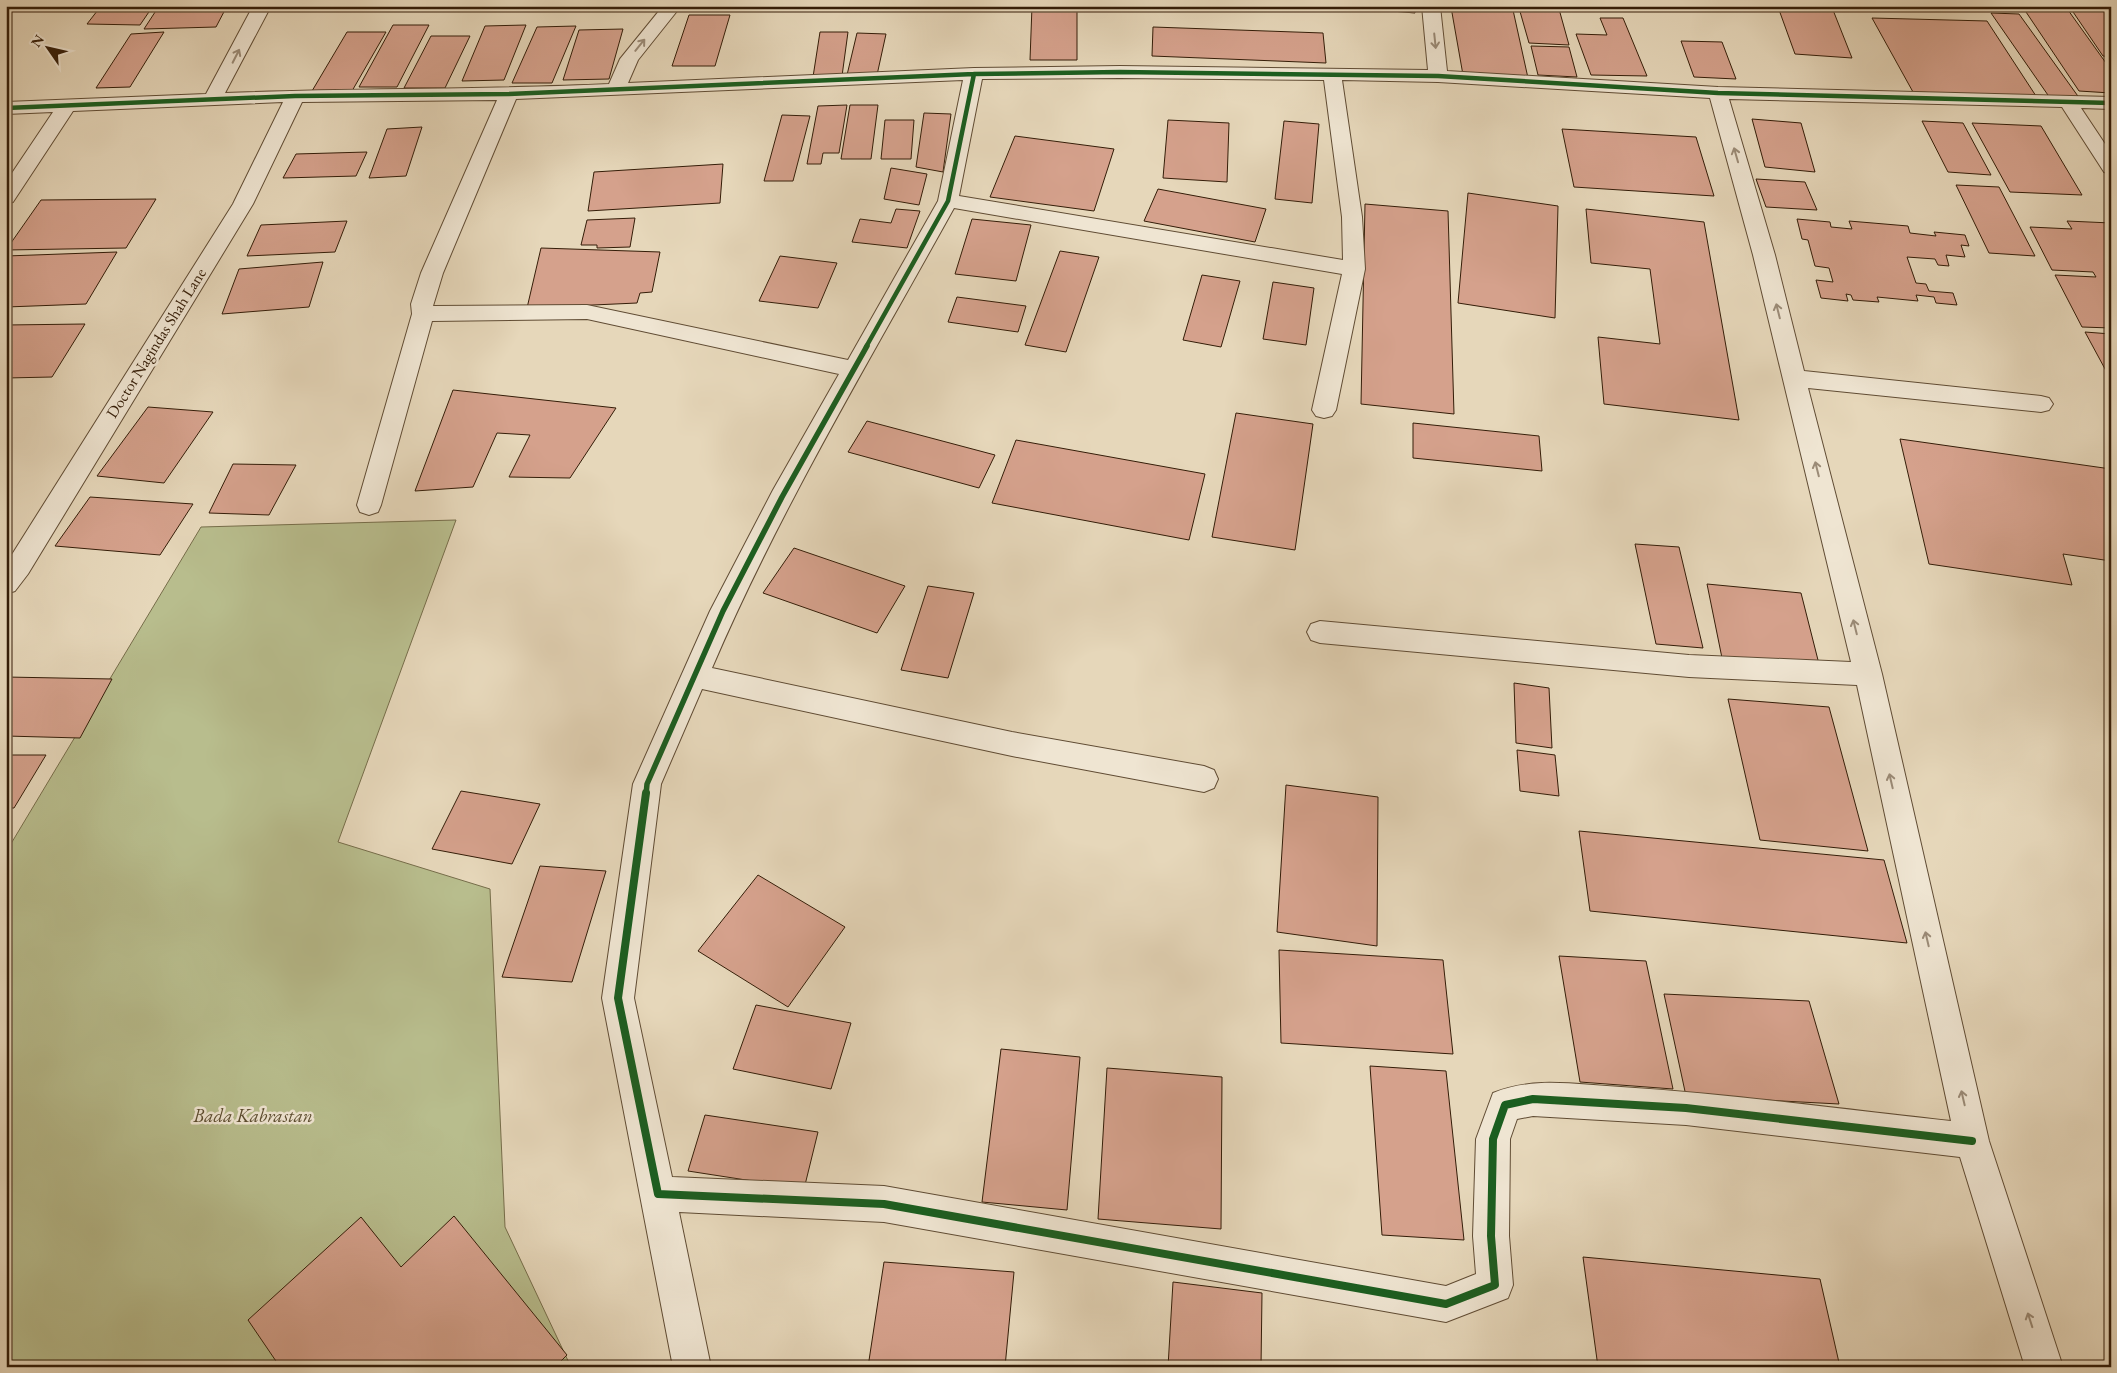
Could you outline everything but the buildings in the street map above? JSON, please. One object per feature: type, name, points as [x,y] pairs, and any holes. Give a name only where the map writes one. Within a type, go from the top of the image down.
[{"type":"street","points":[[213,100],[262,6]]},
{"type":"street","points":[[617,88],[629,59],[672,6]]},
{"type":"street","points":[[1431,6],[1438,76]]},
{"type":"street","points":[[6,108],[295,96],[509,94],[974,74],[1120,72],[1438,76],[1718,92],[2111,102]]},
{"type":"street","points":[[692,1367],[618,998],[647,784],[723,611],[782,497],[948,201],[974,74]]},
{"type":"street","points":[[1324,410],[1354,269],[1352,217],[1332,74]]},
{"type":"street","points":[[1718,92],[1764,255],[1868,674],[1972,1142],[2044,1367]]},
{"type":"street","points":[[369,505],[423,314],[422,304],[432,273],[509,94]]},
{"type":"street","name":"Doctor Nagindas Shah Lane","points":[[6,584],[19,567],[243,204],[295,96]]},
{"type":"street","points":[[2068,102],[2111,168]]},
{"type":"street","points":[[6,198],[67,106]]},
{"type":"street","points":[[948,201],[1354,269]]},
{"type":"street","points":[[423,314],[587,312],[853,368]]},
{"type":"street","points":[[1795,378],[2041,404]]},
{"type":"street","points":[[1320,632],[1689,666],[1868,674]]},
{"type":"street","points":[[695,676],[1012,744],[1204,779]]},
{"type":"street","points":[[658,1194],[884,1204],[1446,1304],[1495,1285],[1491,1236],[1493,1139],[1505,1105],[1533,1099],[1686,1108],[1972,1142]]},
{"type":"green space","name":"Bada Kabrastan","points":[[456,520],[338,842],[490,889],[505,1227],[571,1367],[6,1367],[6,852],[201,527]]},
{"type":"cycle path","points":[[6,108],[295,96],[509,94],[974,74],[1120,72],[1438,76],[1718,93],[2111,103]]},
{"type":"cycle path","points":[[974,74],[948,201],[782,497],[723,611],[647,784],[618,998],[658,1194],[884,1204],[1446,1304],[1495,1285],[1491,1236],[1493,1139],[1505,1105],[1533,1099],[1686,1108],[1972,1141]]}]
